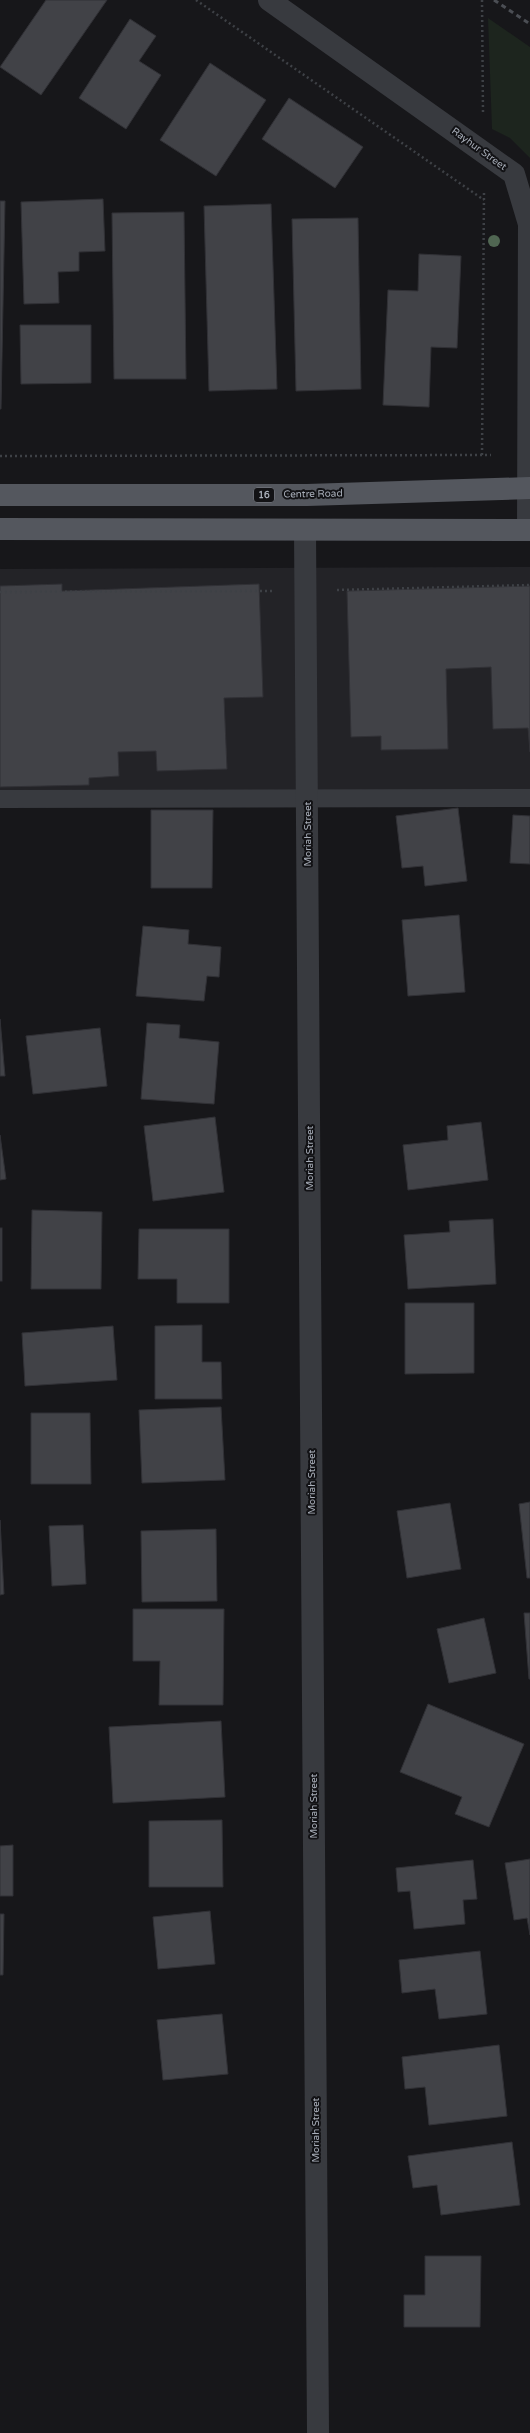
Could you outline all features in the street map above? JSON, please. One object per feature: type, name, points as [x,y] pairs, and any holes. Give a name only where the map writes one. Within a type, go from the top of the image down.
[{"type":"main road","name":"Centre Road","points":[[0,495],[307,494],[529,488]]},
{"type":"main road","points":[[0,529],[529,530]]},
{"type":"street","name":"Rayhur Street","points":[[269,0],[514,174],[529,224],[529,530]]},
{"type":"street","name":"Moriah Street","points":[[305,530],[318,2433]]},
{"type":"lane","points":[[0,798],[530,798]]},
{"type":"path","points":[[196,0],[484,200]]},
{"type":"path","points":[[482,0],[484,200],[482,455]]},
{"type":"path","points":[[0,456],[529,455]]},
{"type":"path","points":[[0,592],[306,590],[530,584]]},
{"type":"shaded area","points":[[488,18],[530,47],[530,158],[510,138],[492,129]]},
{"type":"shaded area","points":[[530,567],[530,797],[0,803],[0,569]]},
{"type":"building","points":[[46,0],[107,0],[41,95],[0,67]]},
{"type":"building","points":[[130,19],[156,36],[139,61],[161,75],[126,129],[79,98]]},
{"type":"building","points":[[210,63],[266,100],[216,176],[160,140]]},
{"type":"building","points":[[289,98],[363,147],[335,188],[262,139]]},
{"type":"building","points":[[103,199],[105,251],[79,252],[79,271],[58,272],[59,303],[24,304],[21,202]]},
{"type":"building","points":[[0,201],[5,201],[1,409],[0,409]]},
{"type":"building","points":[[271,204],[277,389],[209,391],[204,206]]},
{"type":"building","points":[[184,212],[186,379],[114,379],[112,213]]},
{"type":"building","points":[[358,218],[361,389],[296,391],[292,219]]},
{"type":"building","points":[[419,254],[461,256],[457,348],[431,347],[429,407],[383,405],[388,290],[418,291]]},
{"type":"building","points":[[20,325],[91,325],[91,383],[21,384]]},
{"type":"building","points":[[62,584],[62,591],[259,584],[263,697],[224,698],[227,769],[157,771],[156,751],[118,752],[119,776],[89,778],[89,785],[0,787],[0,586]]},
{"type":"building","points":[[530,586],[530,752],[528,728],[493,729],[491,667],[446,669],[448,749],[381,750],[381,736],[351,737],[347,591]]},
{"type":"building","points":[[458,808],[467,881],[425,886],[423,866],[402,868],[396,816]]},
{"type":"building","points":[[151,810],[213,810],[212,888],[151,888]]},
{"type":"building","points":[[513,815],[530,816],[530,864],[510,863]]},
{"type":"building","points":[[459,915],[465,992],[408,996],[402,920]]},
{"type":"building","points":[[143,926],[189,930],[188,944],[221,947],[219,977],[207,976],[204,1001],[136,996]]},
{"type":"building","points":[[0,1019],[5,1076],[0,1076]]},
{"type":"building","points":[[147,1023],[180,1025],[179,1038],[219,1042],[214,1104],[141,1099]]},
{"type":"building","points":[[100,1028],[107,1086],[33,1094],[26,1036]]},
{"type":"building","points":[[215,1117],[224,1192],[153,1201],[144,1126]]},
{"type":"building","points":[[481,1122],[488,1180],[408,1190],[403,1145],[448,1140],[447,1126]]},
{"type":"building","points":[[0,1135],[6,1179],[0,1180]]},
{"type":"building","points":[[32,1210],[102,1212],[101,1289],[31,1289]]},
{"type":"building","points":[[493,1219],[496,1284],[408,1289],[404,1235],[450,1232],[449,1221]]},
{"type":"building","points":[[0,1228],[2,1228],[2,1281],[0,1281]]},
{"type":"building","points":[[139,1229],[229,1229],[229,1303],[177,1303],[177,1279],[138,1279]]},
{"type":"building","points":[[405,1303],[474,1303],[474,1373],[405,1374]]},
{"type":"building","points":[[202,1325],[202,1362],[221,1362],[222,1399],[155,1399],[155,1326]]},
{"type":"building","points":[[113,1326],[117,1380],[25,1386],[22,1333]]},
{"type":"building","points":[[221,1407],[225,1480],[142,1483],[139,1410]]},
{"type":"building","points":[[31,1413],[90,1413],[91,1484],[31,1484]]},
{"type":"building","points":[[530,1502],[530,1578],[527,1578],[519,1504]]},
{"type":"building","points":[[450,1503],[461,1569],[407,1578],[397,1511]]},
{"type":"building","points":[[0,1520],[4,1594],[0,1595]]},
{"type":"building","points":[[83,1525],[86,1584],[52,1586],[49,1526]]},
{"type":"building","points":[[216,1529],[217,1601],[142,1602],[141,1531]]},
{"type":"building","points":[[133,1609],[224,1609],[223,1705],[159,1705],[160,1661],[133,1661]]},
{"type":"building","points":[[524,1613],[530,1613],[530,1679],[529,1679]]},
{"type":"building","points":[[484,1618],[496,1673],[449,1683],[437,1629]]},
{"type":"building","points":[[428,1704],[524,1744],[489,1827],[455,1814],[462,1797],[400,1772]]},
{"type":"building","points":[[221,1721],[225,1797],[113,1803],[109,1727]]},
{"type":"building","points":[[222,1820],[223,1887],[149,1887],[149,1821]]},
{"type":"building","points":[[13,1845],[13,1896],[0,1896],[0,1846]]},
{"type":"building","points":[[530,1859],[530,1935],[527,1918],[514,1920],[505,1863]]},
{"type":"building","points":[[473,1860],[477,1899],[463,1900],[465,1924],[414,1929],[410,1891],[398,1892],[396,1868]]},
{"type":"building","points":[[210,1911],[215,1964],[158,1969],[153,1917]]},
{"type":"building","points":[[0,1914],[4,1914],[3,1975],[0,1975]]},
{"type":"building","points":[[480,1951],[487,2014],[439,2019],[435,1989],[402,1993],[399,1960]]},
{"type":"building","points":[[222,2014],[228,2074],[163,2080],[157,2020]]},
{"type":"building","points":[[499,2045],[507,2116],[429,2125],[425,2087],[405,2089],[402,2057]]},
{"type":"building","points":[[512,2142],[520,2205],[441,2215],[437,2185],[413,2188],[408,2156]]},
{"type":"building","points":[[425,2256],[481,2256],[480,2327],[404,2327],[404,2295],[425,2295]]},
{"type":"railway","points":[[494,0],[530,24]]}]
